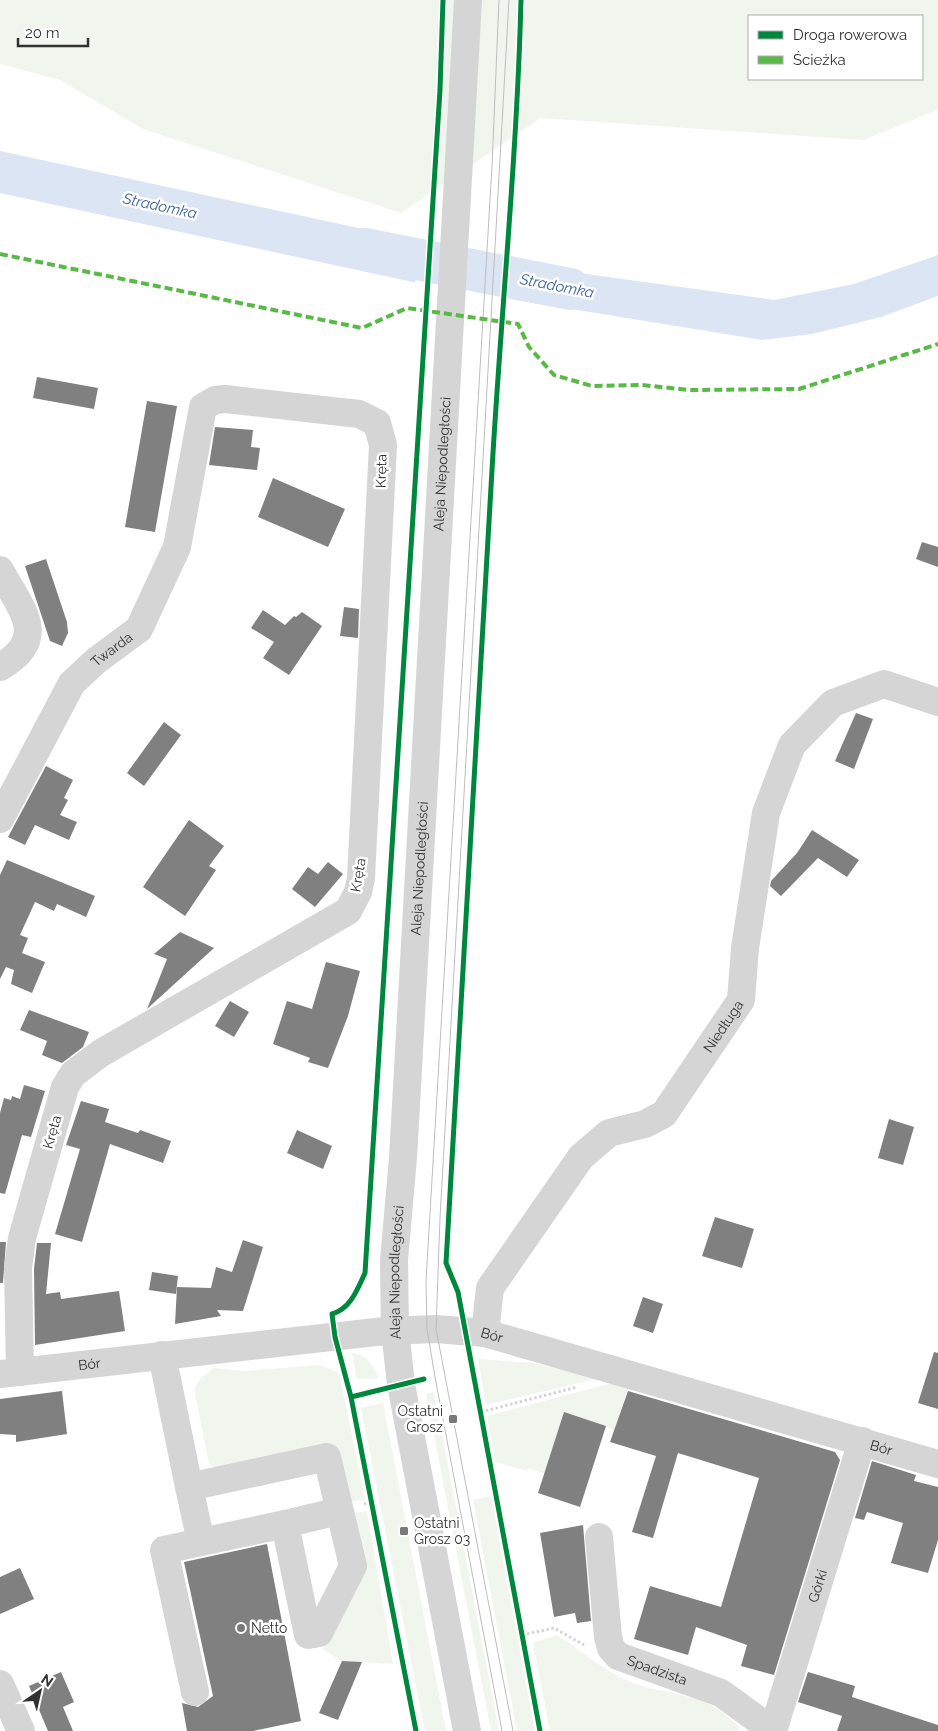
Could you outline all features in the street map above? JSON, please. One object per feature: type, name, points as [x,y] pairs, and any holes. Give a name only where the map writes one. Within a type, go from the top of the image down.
[{"type":"street","name":"Aleja Niepodległości","points":[[468,0],[403,1148],[394,1242],[395,1331],[405,1406],[468,1731]]},
{"type":"street","name":"Kręta","points":[[10,1373],[22,1238],[65,1087],[73,1074],[100,1053],[348,911],[358,892],[361,878],[377,586],[381,434],[376,423],[369,417],[359,414],[225,399],[216,400],[203,408]]},
{"type":"street","name":"Twarda","points":[[0,819],[72,683],[97,660],[139,629],[177,547],[203,408]]},
{"type":"street","points":[[0,570],[29,625],[28,638],[23,649],[16,658],[0,667]]},
{"type":"street","name":"Niedługa","points":[[484,1333],[490,1288],[581,1157],[610,1133],[645,1124],[664,1114],[741,1000],[745,948],[766,813],[792,746],[833,703],[884,684],[938,702]]},
{"type":"street","name":"Bór","points":[[10,1373],[162,1355],[436,1328],[484,1333],[938,1464]]},
{"type":"street","points":[[162,1355],[201,1542]]},
{"type":"street","name":"Górki","points":[[773,1731],[862,1442]]},
{"type":"street","points":[[190,1487],[327,1457],[353,1566],[319,1633],[308,1635],[285,1524]]},
{"type":"street","points":[[195,1692],[164,1550],[339,1512]]},
{"type":"street","name":"Spadzista","points":[[599,1537],[608,1637],[611,1648],[618,1656],[721,1693],[773,1731]]},
{"type":"street","points":[[0,1684],[20,1731]]},
{"type":"path","points":[[481,1412],[584,1386]]},
{"type":"shaded area","points":[[0,0],[938,0],[938,110],[863,140],[541,118],[401,213],[143,129],[60,80],[0,64]]},
{"type":"shaded area","points":[[352,1353],[366,1358],[378,1378],[357,1379]]},
{"type":"shaded area","points":[[478,1359],[533,1363],[601,1378],[486,1405]]},
{"type":"shaded area","points":[[320,1365],[337,1372],[340,1377],[365,1499],[347,1503],[334,1444],[218,1471],[209,1464],[194,1390],[200,1379],[214,1368],[245,1371]]},
{"type":"shaded area","points":[[612,1383],[628,1389],[614,1431],[606,1426],[564,1412],[545,1474],[528,1468],[527,1471],[495,1462],[487,1416]]},
{"type":"shaded area","points":[[434,1392],[499,1731],[491,1731],[426,1394]]},
{"type":"shaded area","points":[[383,1403],[446,1731],[425,1731],[361,1408]]},
{"type":"shaded area","points":[[491,1496],[535,1731],[517,1731],[473,1500]]},
{"type":"shaded area","points":[[367,1511],[393,1664],[342,1661],[322,1649],[361,1567],[350,1514]]},
{"type":"shaded area","points":[[557,1635],[596,1663],[628,1681],[707,1703],[722,1712],[740,1727],[737,1731],[550,1731],[533,1643]]},
{"type":"water","points":[[0,151],[424,242],[422,284],[0,193]]},
{"type":"water","points":[[938,255],[938,296],[881,317],[812,334],[762,340],[510,299],[514,264],[774,300],[854,284]]},
{"type":"pier","points":[[419,239],[427,242],[424,284],[422,286],[415,285]]},
{"type":"building","points":[[37,377],[98,388],[94,409],[33,398]]},
{"type":"building","points":[[147,401],[177,406],[155,532],[125,527]]},
{"type":"building","points":[[215,427],[253,430],[251,447],[260,448],[257,470],[209,465]]},
{"type":"building","points":[[273,478],[345,509],[328,547],[258,517]]},
{"type":"building","points":[[922,542],[938,547],[938,567],[916,559]]},
{"type":"building","points":[[46,559],[67,622],[68,633],[62,646],[50,641],[25,566]]},
{"type":"building","points":[[344,607],[359,609],[358,638],[340,636]]},
{"type":"building","points":[[263,610],[285,625],[294,616],[296,617],[302,612],[322,626],[289,675],[263,658],[274,642],[251,628]]},
{"type":"building","points":[[856,713],[873,719],[854,769],[835,761]]},
{"type":"building","points":[[164,722],[181,735],[144,786],[127,773]]},
{"type":"building","points":[[46,766],[73,780],[64,798],[68,800],[60,815],[77,822],[69,840],[35,825],[25,845],[8,837]]},
{"type":"building","points":[[189,820],[224,846],[209,866],[216,870],[185,916],[143,887]]},
{"type":"building","points":[[812,830],[859,860],[847,877],[818,858],[781,896],[770,886],[771,881],[797,853]]},
{"type":"building","points":[[7,860],[95,896],[86,917],[57,904],[54,911],[35,902],[20,935],[28,938],[22,953],[45,962],[32,993],[11,984],[14,970],[6,967],[0,979],[0,875]]},
{"type":"building","points":[[328,862],[343,874],[315,907],[292,889],[308,867],[318,874]]},
{"type":"building","points":[[180,932],[214,948],[147,1009],[167,959],[154,954]]},
{"type":"building","points":[[326,962],[360,971],[348,1016],[328,1068],[308,1062],[310,1058],[273,1044],[287,1001],[312,1009]]},
{"type":"building","points":[[230,1001],[249,1012],[234,1037],[215,1026]]},
{"type":"building","points":[[29,1010],[89,1032],[83,1047],[62,1063],[42,1055],[47,1041],[20,1030]]},
{"type":"building","points":[[24,1085],[45,1091],[31,1137],[22,1135],[5,1194],[0,1193],[0,1113],[4,1098],[11,1100],[12,1096],[20,1099]]},
{"type":"building","points":[[81,1101],[109,1109],[105,1122],[138,1133],[140,1130],[171,1141],[163,1163],[110,1144],[82,1242],[55,1234],[80,1149],[66,1145]]},
{"type":"building","points":[[889,1119],[914,1127],[903,1165],[878,1158]]},
{"type":"building","points":[[297,1130],[332,1146],[323,1169],[287,1153]]},
{"type":"building","points":[[715,1217],[754,1229],[742,1268],[702,1256]]},
{"type":"building","points":[[243,1240],[263,1247],[243,1311],[217,1310],[221,1316],[175,1324],[177,1287],[211,1288],[216,1267],[232,1272]]},
{"type":"building","points":[[0,1242],[6,1242],[3,1283],[0,1283]]},
{"type":"building","points":[[37,1243],[51,1243],[46,1294],[60,1292],[61,1299],[119,1291],[125,1331],[35,1345],[34,1269]]},
{"type":"building","points":[[152,1272],[178,1276],[176,1294],[149,1290]]},
{"type":"building","points":[[643,1297],[663,1304],[653,1333],[633,1326]]},
{"type":"building","points":[[934,1352],[938,1353],[938,1409],[918,1403]]},
{"type":"building","points":[[62,1391],[67,1434],[16,1442],[16,1435],[0,1434],[0,1399]]},
{"type":"building","points":[[628,1391],[835,1452],[840,1460],[774,1675],[741,1666],[747,1645],[696,1627],[688,1655],[634,1639],[650,1586],[721,1607],[759,1478],[678,1453],[653,1538],[632,1532],[656,1456],[610,1442]]},
{"type":"building","points":[[564,1412],[606,1426],[580,1507],[538,1493]]},
{"type":"building","points":[[872,1461],[916,1475],[914,1481],[938,1487],[938,1540],[928,1573],[891,1563],[903,1523],[867,1512],[864,1520],[855,1518]]},
{"type":"building","points":[[583,1525],[591,1621],[577,1623],[575,1613],[554,1617],[540,1533]]},
{"type":"building","name":"Netto","points":[[267,1544],[301,1721],[253,1731],[187,1731],[182,1703],[198,1707],[213,1696],[184,1562]]},
{"type":"building","points":[[20,1568],[34,1599],[0,1614],[0,1577]]},
{"type":"building","points":[[342,1661],[362,1662],[338,1720],[319,1713]]},
{"type":"building","points":[[61,1672],[74,1702],[63,1707],[73,1731],[48,1731],[29,1686]]},
{"type":"building","points":[[808,1672],[855,1686],[852,1697],[938,1725],[938,1731],[837,1731],[842,1716],[798,1702]]},
{"type":"waterway","name":"Stradomka","points":[[365,249],[570,289]]},
{"type":"tram line","points":[[499,0],[492,166],[426,1281],[427,1329],[435,1377],[502,1731]]},
{"type":"tram line","points":[[509,0],[440,1218],[436,1329],[513,1731]]},
{"type":"marked path","points":[[0,254],[362,328],[407,308],[518,324],[529,347],[554,375],[592,386],[642,385],[689,390],[799,389],[938,344]]},
{"type":"cycle path","points":[[416,1731],[351,1397],[335,1337],[332,1314],[349,1303],[365,1273],[440,90],[443,0]]},
{"type":"cycle path","points":[[521,0],[516,118],[492,470],[446,1263],[458,1292],[540,1731]]},
{"type":"cycle path","points":[[351,1397],[424,1379]]},
{"type":"place","name":"Ostatni Grosz","points":[[453,1419]]},
{"type":"place","name":"Ostatni Grosz 03","points":[[404,1531]]},
{"type":"place","name":"Netto","points":[[241,1628]]}]
